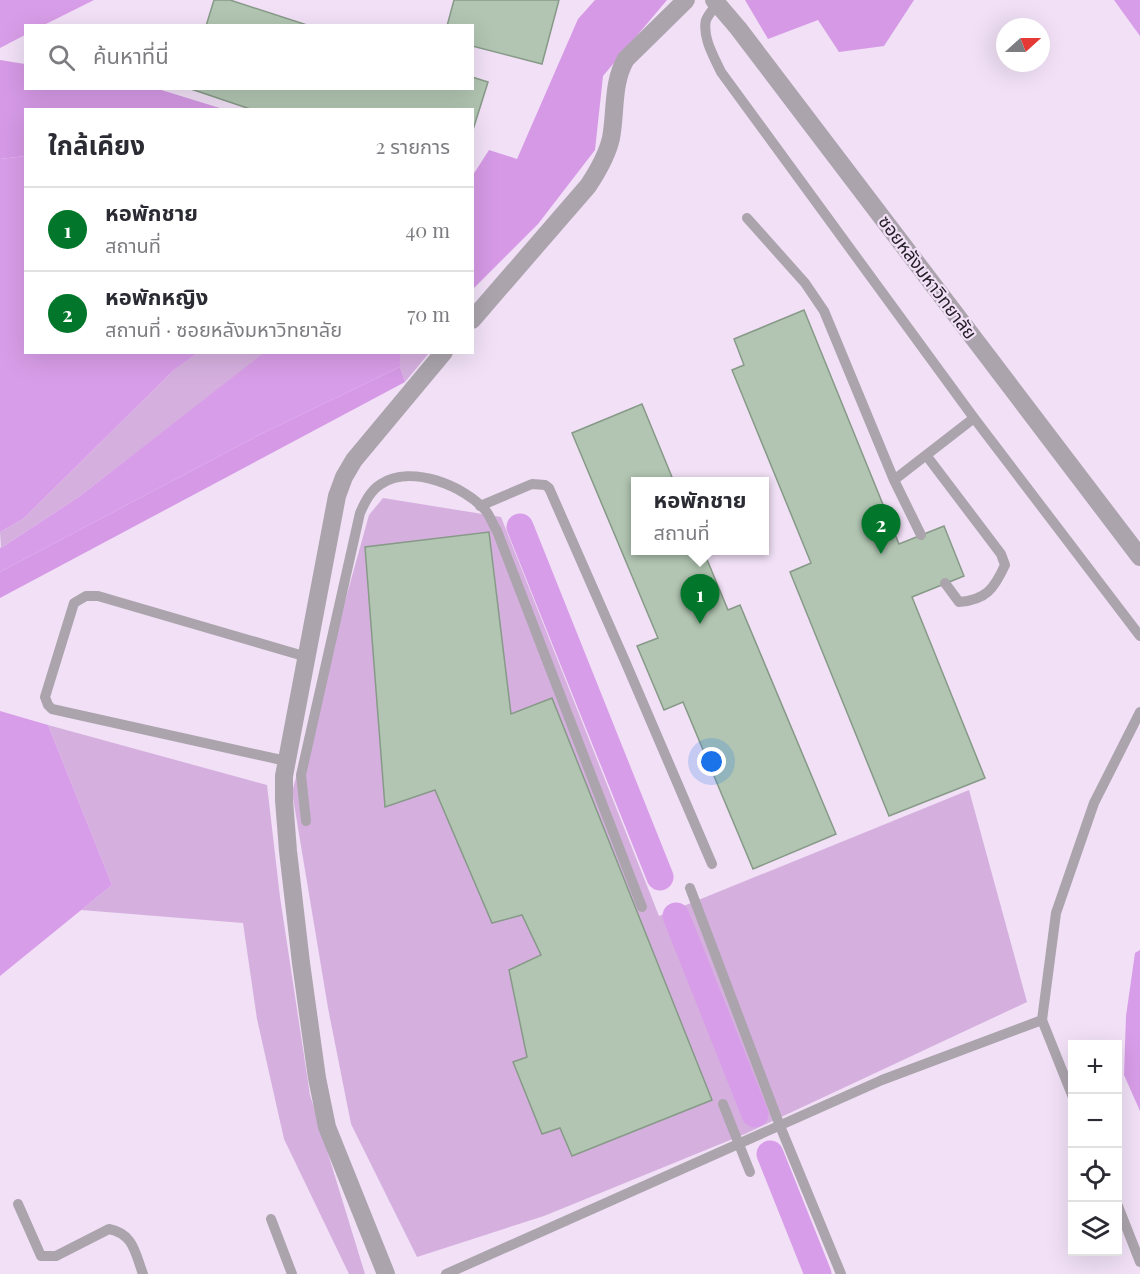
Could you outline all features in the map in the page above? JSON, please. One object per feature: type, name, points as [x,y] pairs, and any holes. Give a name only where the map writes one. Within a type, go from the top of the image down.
[{"type":"street","points":[[474,318],[588,186],[603,162],[610,141],[620,69],[626,59],[686,0]]},
{"type":"street","name":"ซอยหลังมหาวิทยาลัย","points":[[716,2],[1140,557]]},
{"type":"street","points":[[386,1274],[327,1127],[317,1078],[288,851],[284,800],[286,761],[336,496],[354,460],[442,354]]},
{"type":"lane","points":[[716,2],[706,19],[706,35],[721,72],[974,418],[1140,636]]},
{"type":"lane","points":[[747,218],[805,283],[824,311],[894,480],[921,535]]},
{"type":"lane","points":[[894,480],[974,418]]},
{"type":"lane","points":[[926,455],[1001,554],[1005,565],[989,592],[977,601],[959,602],[945,583]]},
{"type":"lane","points":[[306,821],[301,775],[360,513],[369,496],[380,484],[399,477],[424,477],[443,483],[487,512],[642,907]]},
{"type":"lane","points":[[480,506],[532,484],[545,485],[549,488],[712,864]]},
{"type":"lane","points":[[286,761],[52,709],[45,697],[74,603],[86,596],[98,596],[307,657]]},
{"type":"lane","points":[[1072,1094],[1042,1020],[1056,913],[1094,803],[1140,712]]},
{"type":"lane","points":[[690,888],[780,1126],[841,1274]]},
{"type":"lane","points":[[446,1274],[465,1269],[882,1080],[1042,1020]]},
{"type":"lane","points":[[723,1104],[750,1173]]},
{"type":"lane","points":[[18,1204],[41,1256],[56,1256],[109,1229],[119,1231],[129,1238],[143,1274]]},
{"type":"lane","points":[[1122,1216],[1140,1262]]},
{"type":"lane","points":[[271,1219],[292,1274]]},
{"type":"shaded area","points":[[0,0],[94,0],[46,24],[24,24],[24,36],[0,48]]},
{"type":"shaded area","points":[[595,0],[667,0],[603,76],[595,150],[538,224],[474,288],[474,173],[489,150],[517,159],[578,19]]},
{"type":"shaded area","points":[[745,0],[914,0],[884,46],[839,52],[818,20],[768,39]]},
{"type":"shaded area","points":[[1114,0],[1140,0],[1140,36]]},
{"type":"shaded area","points":[[0,60],[24,64],[24,90],[161,90],[220,108],[24,108],[24,156],[0,159]]},
{"type":"shaded area","points":[[24,156],[24,354],[197,354],[174,370],[23,519],[0,532],[0,159]]},
{"type":"shaded area","points":[[197,354],[264,354],[80,496],[1,548],[0,532],[23,519],[174,370]]},
{"type":"shaded area","points":[[262,354],[400,354],[400,367],[261,434],[0,572],[0,547],[80,496]]},
{"type":"shaded area","points":[[400,354],[428,354],[405,382],[400,367]]},
{"type":"shaded area","points":[[400,367],[405,382],[0,598],[0,572],[261,434]]},
{"type":"shaded area","points":[[383,498],[501,517],[659,916],[969,790],[1027,1002],[745,1134],[544,1216],[417,1257],[351,1124],[328,1008],[292,792],[369,515]]},
{"type":"shaded area","points":[[0,711],[48,725],[112,885],[0,976]]},
{"type":"shaded area","points":[[48,725],[267,785],[280,897],[310,1095],[365,1274],[349,1274],[284,1139],[257,1019],[243,923],[81,910],[112,885]]},
{"type":"shaded area","points":[[1140,950],[1140,1111],[1124,1075],[1126,1016],[1135,953]]},
{"type":"building","points":[[214,0],[230,0],[304,24],[207,24]]},
{"type":"building","points":[[454,0],[559,0],[542,64],[474,47],[474,24],[448,24]]},
{"type":"building","points":[[474,78],[488,82],[474,127],[474,108],[247,108],[194,90],[474,90]]},
{"type":"building","points":[[804,310],[899,544],[944,526],[964,576],[912,597],[985,778],[889,816],[790,572],[811,563],[732,370],[744,365],[734,339]]},
{"type":"building","points":[[642,404],[672,477],[631,477],[631,555],[705,555],[728,610],[740,605],[836,834],[753,869],[683,702],[664,710],[637,646],[658,638],[572,433]]},
{"type":"building","points":[[489,532],[511,714],[552,698],[712,1100],[572,1156],[560,1128],[542,1134],[513,1062],[527,1057],[509,970],[541,955],[522,915],[492,923],[435,790],[385,807],[365,547]]},
{"type":"waterway","points":[[520,527],[660,877]]},
{"type":"waterway","points":[[676,916],[755,1114]]},
{"type":"waterway","points":[[770,1154],[818,1274]]},
{"type":"place","name":"หอพักหญิง","points":[[881,554]]},
{"type":"place","name":"หอพักชาย","points":[[700,624]]}]
